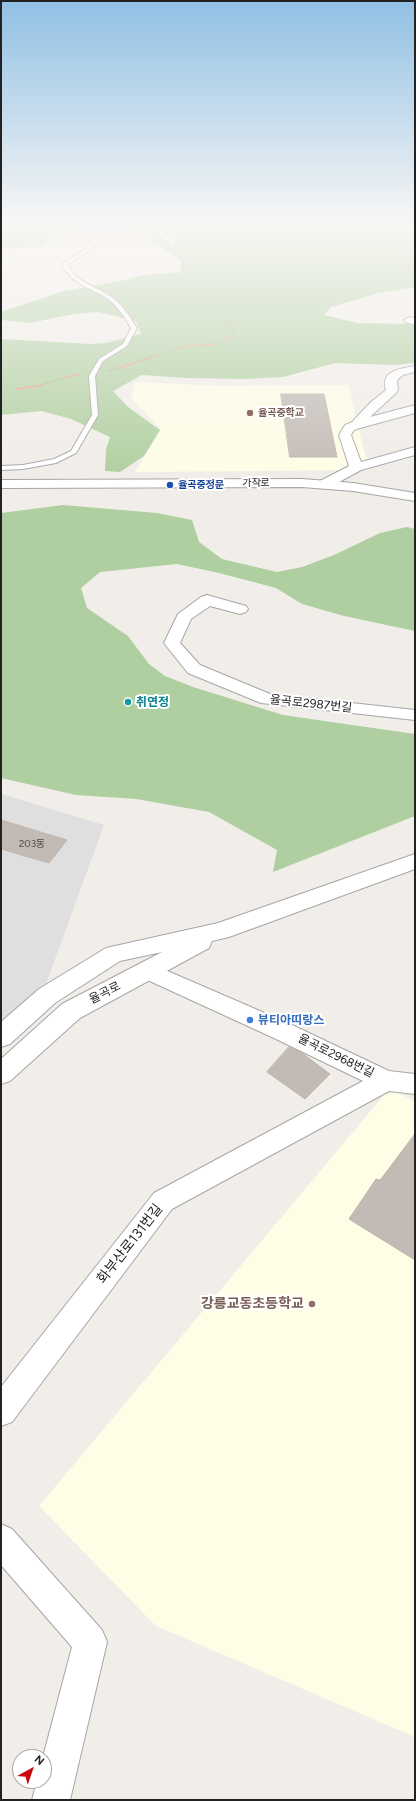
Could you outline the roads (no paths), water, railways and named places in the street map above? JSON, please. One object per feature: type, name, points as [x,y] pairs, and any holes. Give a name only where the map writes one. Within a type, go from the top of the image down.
[{"type":"street","points":[[356,425],[375,404],[392,390],[390,383],[391,378],[399,373],[415,369]]},
{"type":"street","points":[[356,467],[344,435],[349,428],[415,409]]},
{"type":"street","points":[[325,484],[356,467],[415,451]]},
{"type":"street","name":"가작로","points":[[1,484],[255,482],[325,484],[415,497]]},
{"type":"street","name":"율곡로2987번길","points":[[240,609],[207,600],[184,617],[172,643],[194,669],[267,699],[415,715]]},
{"type":"street","name":"율곡로","points":[[1,1037],[47,996],[114,954],[221,931],[415,861]]},
{"type":"street","name":"율곡로","points":[[1,1074],[71,1011],[149,971],[221,931]]},
{"type":"street","name":"율곡로2968번길","points":[[149,971],[282,1031],[386,1081],[415,1084]]},
{"type":"street","name":"화부산로131번길","points":[[1,1411],[163,1201],[386,1081]]},
{"type":"street","points":[[1,1540],[90,1642],[51,1800]]},
{"type":"lane","points":[[1,468],[23,467],[56,461],[74,452],[95,415],[93,374],[102,360],[125,345],[134,328],[127,315],[121,309]]},
{"type":"place","name":"율곡중학교","points":[[250,413]]},
{"type":"place","name":"율곡중정문","points":[[170,485]]},
{"type":"place","name":"취연정","points":[[128,702]]},
{"type":"place","name":"뷰티아띠랑스","points":[[250,1020]]},
{"type":"place","name":"강릉교동초등학교","points":[[312,1304]]}]
